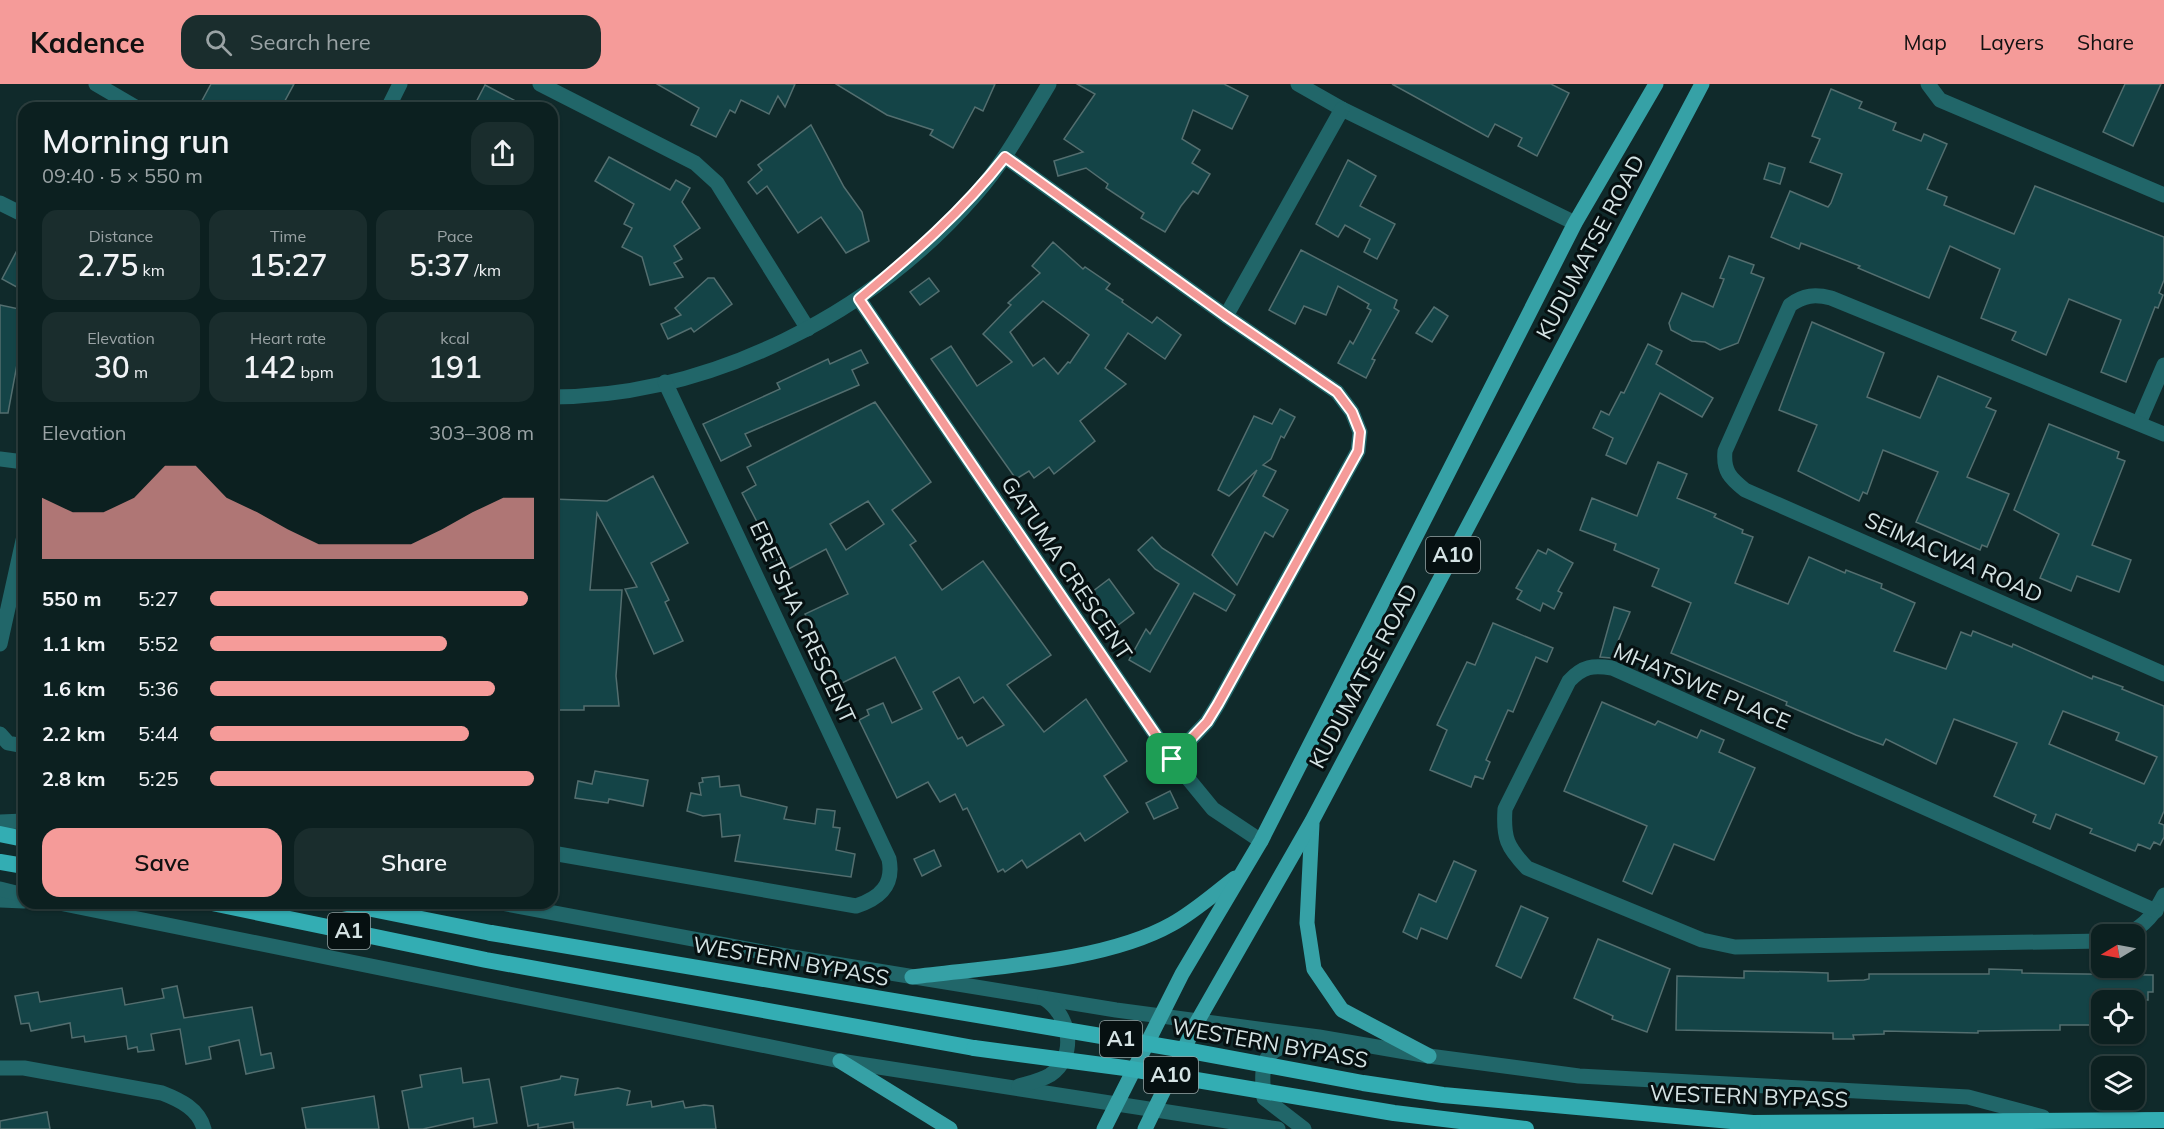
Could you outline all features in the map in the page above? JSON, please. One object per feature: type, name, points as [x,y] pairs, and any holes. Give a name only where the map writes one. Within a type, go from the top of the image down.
[{"type":"highway","points":[[0,834],[18,838]]},
{"type":"highway","points":[[0,862],[18,865]]},
{"type":"highway","name":"A1","points":[[241,909],[486,960],[974,1048],[1125,1068],[1349,1106],[1526,1129]]},
{"type":"highway","name":"WESTERN BYPASS","points":[[372,909],[491,933],[1443,1095],[1753,1123],[2164,1120]]},
{"type":"main road","name":"KUDUMATSE ROAD","points":[[1104,1129],[1160,1016],[1221,906],[1261,841],[1575,223],[1656,84]]},
{"type":"main road","name":"KUDUMATSE ROAD","points":[[1145,1129],[1197,1022],[1312,821],[1702,84]]},
{"type":"main road","points":[[1312,821],[1307,922],[1314,969],[1342,1010],[1429,1056]]},
{"type":"main road","points":[[912,977],[1030,963],[1126,945],[1173,924],[1243,872]]},
{"type":"main road","points":[[840,1061],[950,1129]]},
{"type":"street","points":[[96,84],[127,102]]},
{"type":"street","points":[[391,102],[400,84]]},
{"type":"street","points":[[540,84],[695,163],[717,183],[808,329]]},
{"type":"street","points":[[558,396],[639,388],[719,367],[808,329],[859,299],[931,239],[975,195],[1005,157],[1049,84]]},
{"type":"street","points":[[1298,84],[1342,109],[1575,223]]},
{"type":"street","points":[[1929,86],[1940,100],[2164,195]]},
{"type":"street","points":[[1226,316],[1342,109]]},
{"type":"street","points":[[1005,157],[1226,316],[1337,392],[1352,412],[1360,432],[1358,451],[1218,704],[1207,722],[1172,759]]},
{"type":"street","points":[[0,203],[18,212]]},
{"type":"street","name":"SEIMACWA ROAD","points":[[2139,423],[1831,298],[1816,295],[1800,298],[1790,305],[1725,452],[1724,465],[1729,477],[1744,490],[2164,674]]},
{"type":"street","name":"GATUMA CRESCENT","points":[[859,299],[1172,759],[1213,809],[1261,841]]},
{"type":"street","points":[[2164,365],[2139,423],[2164,434]]},
{"type":"street","name":"ERETSHA CRESCENT","points":[[558,854],[856,906],[865,903],[889,884],[892,873],[889,859],[665,382]]},
{"type":"street","points":[[0,459],[18,461]]},
{"type":"street","points":[[0,644],[18,563]]},
{"type":"street","name":"MHATSWE PLACE","points":[[2091,941],[1735,947],[1702,940],[1527,868],[1512,852],[1503,832],[1505,808],[1569,681],[1579,670],[1593,665],[1612,668],[2156,911]]},
{"type":"street","points":[[0,734],[8,742],[18,744]]},
{"type":"street","points":[[0,822],[18,821]]},
{"type":"street","points":[[0,889],[18,894]]},
{"type":"street","points":[[2141,924],[2156,911],[2164,895]]},
{"type":"street","points":[[0,900],[18,901]]},
{"type":"street","points":[[89,909],[840,1061],[1278,1129]]},
{"type":"street","points":[[533,909],[768,953],[912,977],[1197,1022],[1319,1037],[1429,1056],[1579,1076],[1968,1097],[2062,1122]]},
{"type":"street","points":[[1017,1087],[1051,1074],[1066,1054],[1067,1026],[1059,1008],[1043,998]]},
{"type":"street","points":[[1304,1129],[1264,1098],[1262,1076],[1267,1057],[1277,1047],[1319,1037]]},
{"type":"street","points":[[0,1068],[24,1068],[162,1093],[179,1100],[194,1111],[204,1129]]},
{"type":"building","points":[[211,84],[294,84],[284,102],[201,102]]},
{"type":"building","points":[[657,84],[795,84],[785,107],[778,96],[769,114],[741,100],[735,113],[730,110],[716,137],[691,125],[699,108]]},
{"type":"building","points":[[836,84],[995,84],[983,111],[975,107],[953,148],[930,135],[933,130],[887,115]]},
{"type":"building","points":[[1077,84],[1224,84],[1248,96],[1232,129],[1193,110],[1182,139],[1200,150],[1192,163],[1210,174],[1198,194],[1193,191],[1181,206],[1165,232],[1141,218],[1144,213],[1106,188],[1108,184],[1086,168],[1058,176],[1054,161],[1083,152],[1064,139],[1095,94]]},
{"type":"building","points":[[1392,84],[1551,84],[1569,93],[1537,156],[1518,146],[1522,138],[1495,124],[1488,137]]},
{"type":"building","points":[[2125,84],[2161,84],[2133,146],[2103,132]]},
{"type":"building","points":[[485,85],[518,102],[476,102]]},
{"type":"building","points":[[1831,89],[1862,102],[1859,108],[1896,123],[1893,130],[1921,141],[1924,134],[1947,144],[1927,189],[1947,197],[1944,205],[2014,234],[2035,186],[2164,237],[2164,280],[2159,293],[2163,295],[2158,308],[2155,307],[2126,382],[2101,372],[2121,320],[2069,299],[2046,355],[2012,340],[2016,332],[1981,318],[2000,269],[1950,246],[1929,298],[1858,268],[1860,266],[1801,243],[1799,249],[1771,237],[1790,191],[1828,207],[1831,203],[1842,174],[1810,162],[1820,139],[1812,136]]},
{"type":"building","points":[[811,125],[844,187],[862,212],[869,241],[846,253],[821,217],[798,233],[767,186],[757,194],[748,182],[762,170],[758,165]]},
{"type":"building","points":[[609,157],[670,190],[676,180],[690,188],[682,202],[700,228],[674,246],[682,259],[674,263],[683,277],[650,285],[642,257],[622,247],[632,228],[624,224],[634,204],[595,181]]},
{"type":"building","points":[[1348,160],[1376,176],[1360,206],[1395,224],[1377,259],[1364,252],[1370,239],[1345,225],[1338,237],[1316,224]]},
{"type":"building","points":[[1769,163],[1785,168],[1780,184],[1764,179]]},
{"type":"building","points":[[1053,242],[1083,269],[1085,267],[1110,284],[1106,289],[1123,300],[1122,302],[1152,323],[1157,317],[1181,335],[1165,359],[1128,333],[1105,368],[1126,384],[1080,421],[1095,441],[1054,474],[1049,467],[1034,478],[1029,471],[1016,479],[931,359],[951,346],[977,386],[1012,362],[983,334],[1011,305],[1008,303],[1040,273],[1032,266]],"holes":[[[1043,301],[1089,335],[1070,363],[1068,362],[1058,374],[1044,358],[1033,366],[1010,332]]]},
{"type":"building","points":[[18,248],[18,288],[2,279]]},
{"type":"building","points":[[1301,250],[1397,300],[1394,308],[1399,311],[1372,359],[1375,360],[1366,378],[1338,363],[1350,341],[1353,344],[1371,310],[1367,308],[1369,304],[1338,286],[1326,315],[1304,306],[1295,324],[1269,310]]},
{"type":"building","points":[[1729,256],[1754,265],[1751,273],[1764,278],[1738,343],[1720,350],[1705,342],[1692,341],[1671,330],[1669,323],[1682,293],[1713,307],[1724,279],[1720,278]]},
{"type":"building","points":[[708,278],[714,278],[732,304],[694,332],[691,328],[668,339],[661,324],[681,315],[675,308]]},
{"type":"building","points":[[929,278],[939,291],[920,305],[910,292]]},
{"type":"building","points":[[0,305],[18,309],[18,359],[8,413],[0,413]]},
{"type":"building","points":[[1434,307],[1448,316],[1432,342],[1416,333]]},
{"type":"building","points":[[1812,322],[1884,353],[1867,397],[1920,418],[1938,376],[1991,398],[1986,407],[1996,411],[1967,477],[2009,494],[1987,547],[1982,545],[1980,550],[1916,522],[1938,472],[1883,450],[1867,494],[1863,492],[1859,501],[1798,471],[1817,425],[1779,410]]},
{"type":"building","points":[[1648,344],[1662,351],[1656,364],[1713,398],[1702,417],[1660,393],[1626,464],[1606,455],[1613,438],[1593,428],[1601,411],[1609,415],[1621,392],[1624,393]]},
{"type":"building","points":[[861,350],[868,363],[852,370],[859,385],[745,434],[751,446],[721,461],[703,424],[780,389],[777,383],[828,359],[830,364]]},
{"type":"building","points":[[875,402],[931,482],[892,510],[916,541],[910,545],[942,590],[983,561],[1051,655],[1007,685],[1044,732],[1086,699],[1127,761],[1104,776],[1128,812],[1085,841],[1080,833],[1027,868],[1022,860],[1005,872],[1003,869],[998,872],[967,808],[963,810],[955,794],[940,802],[928,782],[897,798],[859,720],[869,715],[867,710],[883,703],[892,723],[922,709],[895,657],[840,684],[805,614],[848,594],[826,549],[783,572],[742,493],[756,485],[747,467]],"holes":[[[868,501],[884,524],[846,550],[830,524]],[[959,677],[974,703],[983,697],[1004,725],[967,746],[962,737],[958,739],[933,692]]]},
{"type":"building","points":[[1280,409],[1295,417],[1284,438],[1281,436],[1271,459],[1263,465],[1276,471],[1263,496],[1288,510],[1273,537],[1265,532],[1237,585],[1212,555],[1257,470],[1229,496],[1218,490],[1254,416],[1272,424]]},
{"type":"building","points":[[2049,424],[2119,452],[2117,458],[2125,461],[2092,545],[2131,560],[2119,592],[2077,576],[2071,591],[2040,578],[2059,534],[2014,510]]},
{"type":"building","points":[[1658,462],[1687,474],[1677,498],[1716,514],[1714,517],[1753,537],[1735,583],[1788,604],[1809,557],[1845,573],[1846,570],[1882,584],[1881,588],[1915,603],[1894,651],[1946,669],[1961,632],[1971,636],[1973,631],[2012,647],[2013,644],[2092,679],[2093,676],[2123,687],[2122,689],[2164,706],[2164,811],[2159,823],[2164,825],[2164,837],[2160,845],[2154,842],[2150,849],[2138,844],[2135,851],[2090,833],[2092,829],[2056,814],[2050,829],[2033,822],[2036,815],[1994,796],[2017,743],[1954,719],[1936,764],[1886,739],[1883,745],[1856,735],[1786,705],[1787,702],[1671,653],[1691,603],[1652,586],[1659,569],[1614,550],[1616,544],[1580,530],[1592,498],[1637,516]],"holes":[[[2063,711],[2119,733],[2116,740],[2157,757],[2144,784],[2049,744]]]},
{"type":"building","points":[[653,476],[688,543],[651,563],[669,600],[665,602],[683,641],[654,654],[625,589],[637,587],[597,513],[590,590],[622,590],[616,676],[619,706],[584,706],[584,710],[558,710],[558,499],[607,501]]},
{"type":"building","points":[[1152,537],[1162,548],[1235,595],[1226,611],[1194,593],[1150,672],[1129,660],[1146,629],[1150,634],[1179,584],[1155,569],[1138,550]]},
{"type":"building","points":[[1548,549],[1573,563],[1558,591],[1562,593],[1554,609],[1543,603],[1540,611],[1517,599],[1522,591],[1516,588],[1538,550],[1546,554]]},
{"type":"building","points":[[1109,579],[1134,613],[1113,629],[1088,595]]},
{"type":"building","points":[[1614,607],[1630,612],[1611,658],[1600,657]]},
{"type":"building","points":[[1493,623],[1553,648],[1547,662],[1536,657],[1513,712],[1508,710],[1486,760],[1490,762],[1483,779],[1475,776],[1471,787],[1430,770],[1447,730],[1437,725],[1467,662],[1475,665]]},
{"type":"building","points":[[1602,702],[1655,725],[1658,721],[1697,738],[1701,730],[1724,740],[1719,752],[1755,768],[1714,860],[1674,844],[1652,894],[1623,881],[1647,826],[1564,791]]},
{"type":"building","points":[[595,771],[648,780],[643,806],[609,799],[608,803],[575,798],[578,781],[592,784]]},
{"type":"building","points":[[719,776],[720,787],[739,785],[741,796],[787,807],[784,819],[815,824],[817,809],[835,811],[833,827],[840,828],[836,850],[855,854],[851,877],[735,861],[740,835],[722,837],[720,814],[703,816],[687,811],[691,793],[701,795],[699,783],[703,782],[702,778]]},
{"type":"building","points":[[1170,791],[1178,808],[1154,819],[1146,803]]},
{"type":"building","points":[[934,850],[941,866],[922,876],[914,859]]},
{"type":"building","points":[[1454,861],[1476,871],[1447,939],[1421,928],[1417,939],[1403,932],[1419,894],[1436,902]]},
{"type":"building","points":[[1521,906],[1548,918],[1521,978],[1496,966]]},
{"type":"building","points":[[1598,939],[1670,969],[1647,1032],[1612,1019],[1613,1016],[1574,998]]},
{"type":"building","points":[[1989,969],[2022,970],[2022,973],[2091,974],[2091,978],[2145,978],[2145,975],[2153,975],[2153,992],[2148,992],[2148,1000],[2145,1000],[2145,990],[2091,990],[2091,1025],[2060,1025],[2060,1030],[1978,1031],[1978,1033],[1884,1031],[1884,1034],[1853,1035],[1854,1039],[1833,1039],[1833,1033],[1676,1030],[1677,976],[1744,978],[1744,971],[1800,972],[1828,973],[1828,981],[1864,980],[1869,979],[1869,974],[1989,974]]},
{"type":"building","points":[[177,986],[184,1018],[252,1007],[261,1055],[271,1053],[274,1068],[246,1074],[239,1040],[209,1047],[211,1059],[186,1064],[180,1029],[151,1034],[154,1050],[138,1052],[137,1047],[128,1049],[126,1036],[85,1042],[84,1036],[72,1038],[70,1023],[31,1031],[29,1023],[21,1024],[15,996],[38,992],[40,1002],[122,988],[125,1005],[164,998],[162,989]]},
{"type":"building","points":[[461,1068],[463,1083],[489,1079],[497,1123],[474,1127],[473,1118],[423,1129],[409,1129],[402,1091],[422,1087],[420,1075]]},
{"type":"building","points":[[561,1076],[578,1079],[575,1095],[618,1088],[630,1091],[627,1105],[651,1101],[652,1107],[683,1101],[685,1108],[713,1106],[716,1129],[574,1129],[573,1122],[538,1128],[538,1124],[528,1126],[521,1087],[560,1079]]},
{"type":"building","points":[[374,1096],[379,1129],[306,1129],[302,1108]]},
{"type":"building","points":[[47,1112],[50,1129],[0,1129],[0,1121]]},
{"type":"route","points":[[1005,157],[1226,316],[1337,392],[1352,412],[1360,432],[1358,451],[1218,704],[1207,722],[1172,759],[1137,712],[859,299],[931,239],[975,195],[1005,157]]}]
